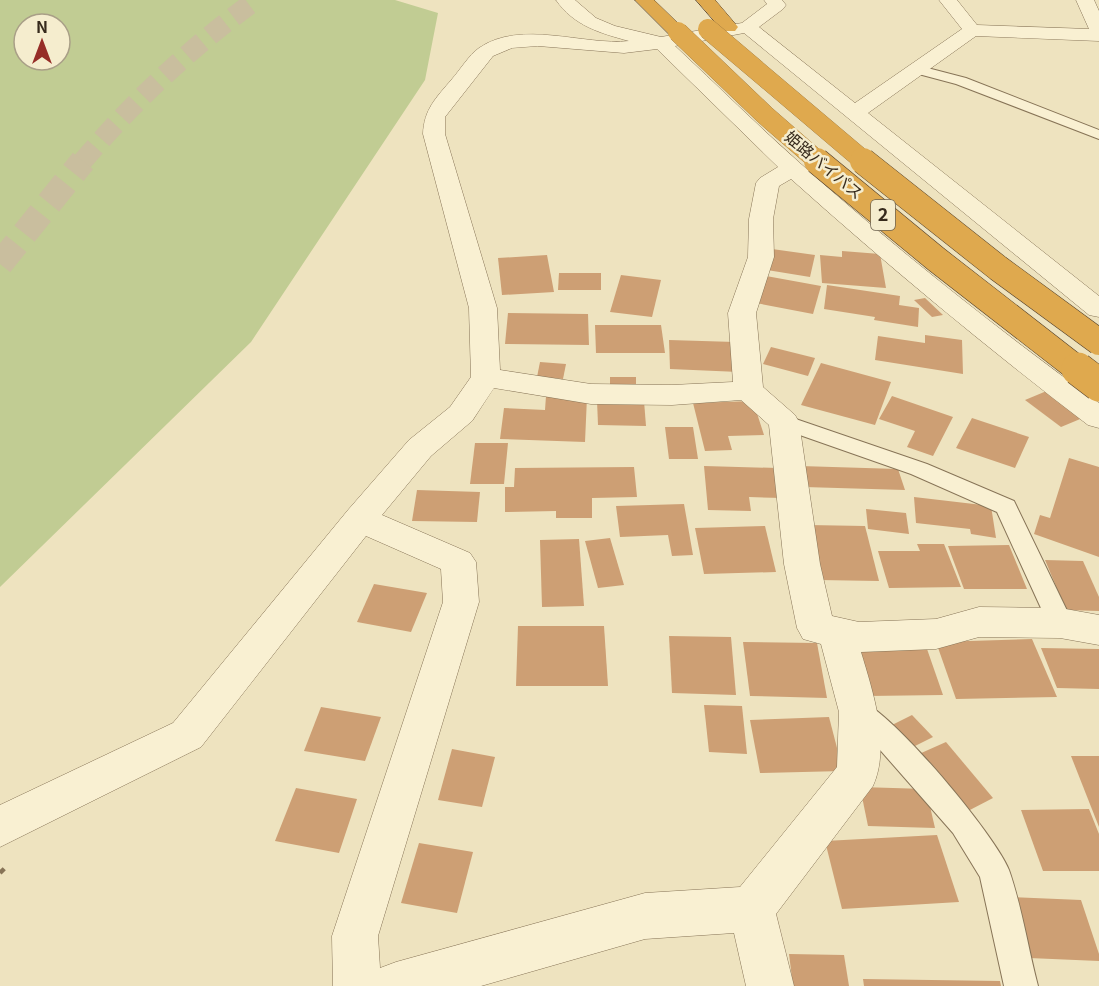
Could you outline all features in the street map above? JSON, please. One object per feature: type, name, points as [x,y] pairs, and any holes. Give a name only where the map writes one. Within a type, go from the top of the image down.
[{"type":"highway","name":"姫路バイパス","points":[[644,0],[703,29],[950,232],[1099,342]]},
{"type":"highway","points":[[703,29],[705,0]]},
{"type":"highway","name":"姫路バイパス","points":[[703,29],[777,125],[906,235],[1012,320],[1099,385]]},
{"type":"street","points":[[565,0],[577,13],[590,22],[609,30],[703,29],[854,113],[1099,309]]},
{"type":"street","points":[[0,827],[187,735],[360,519],[420,448],[461,414],[486,377],[483,308],[434,134],[434,117],[446,99],[486,52],[508,43],[538,40],[624,47],[703,29],[777,4],[773,0]]},
{"type":"street","points":[[948,0],[972,30]]},
{"type":"street","points":[[1085,0],[1099,30]]},
{"type":"street","points":[[703,29],[792,168],[876,242],[983,329],[1099,418]]},
{"type":"street","points":[[854,113],[972,30],[1099,34]]},
{"type":"street","points":[[792,168],[768,183],[761,219],[761,257],[742,313],[748,390],[784,422],[802,564],[816,628],[859,637],[936,634],[979,622],[1060,623],[1099,630]]},
{"type":"street","points":[[486,377],[591,394],[672,395],[748,390]]},
{"type":"street","points":[[357,986],[355,936],[462,602],[458,562],[360,519]]},
{"type":"street","points":[[396,986],[645,916],[752,909],[858,773],[859,712],[837,633]]},
{"type":"street","points":[[752,909],[770,986]]},
{"type":"lane","points":[[916,69],[961,81],[1099,135]]},
{"type":"lane","points":[[784,422],[919,469],[1006,507],[1060,623]]},
{"type":"lane","points":[[859,712],[884,734],[963,823],[994,872],[1021,986]]},
{"type":"green space","points":[[0,0],[395,0],[438,13],[425,80],[251,342],[0,587]]},
{"type":"building","points":[[772,249],[815,255],[810,277],[767,270]]},
{"type":"building","points":[[842,251],[880,254],[886,288],[822,283],[820,255],[842,257]]},
{"type":"building","points":[[547,255],[554,292],[502,295],[498,258]]},
{"type":"building","points":[[559,273],[601,273],[601,290],[558,290]]},
{"type":"building","points":[[621,275],[661,280],[652,317],[610,312]]},
{"type":"building","points":[[761,275],[821,286],[813,314],[751,302]]},
{"type":"building","points":[[827,285],[900,296],[899,305],[919,308],[918,327],[824,309]]},
{"type":"building","points":[[925,298],[943,315],[932,317],[914,300]]},
{"type":"building","points":[[508,313],[588,314],[589,345],[505,344]]},
{"type":"building","points":[[595,325],[661,325],[665,353],[596,353]]},
{"type":"building","points":[[925,335],[962,340],[963,374],[875,360],[878,336],[925,343]]},
{"type":"building","points":[[669,340],[735,342],[739,372],[670,369]]},
{"type":"building","points":[[771,347],[815,358],[808,376],[763,364]]},
{"type":"building","points":[[540,362],[566,364],[563,379],[537,377]]},
{"type":"building","points":[[821,363],[891,382],[875,425],[801,405]]},
{"type":"building","points":[[610,377],[636,377],[636,389],[610,389]]},
{"type":"building","points":[[1049,390],[1085,417],[1061,427],[1025,400]]},
{"type":"building","points":[[546,396],[587,397],[585,442],[500,439],[504,408],[545,410]]},
{"type":"building","points":[[892,396],[953,417],[933,456],[907,447],[915,431],[879,419]]},
{"type":"building","points":[[597,400],[644,401],[646,426],[598,425]]},
{"type":"building","points":[[753,401],[764,435],[728,436],[732,450],[705,451],[693,403]]},
{"type":"building","points":[[972,418],[1029,437],[1015,468],[956,448]]},
{"type":"building","points":[[665,427],[693,427],[698,459],[669,459]]},
{"type":"building","points":[[475,443],[508,443],[504,484],[470,484]]},
{"type":"building","points":[[1069,458],[1099,467],[1099,557],[1034,534],[1040,515],[1050,518]]},
{"type":"building","points":[[704,466],[777,468],[782,498],[749,497],[751,511],[708,510]]},
{"type":"building","points":[[800,466],[898,469],[905,490],[804,487]]},
{"type":"building","points":[[634,467],[637,497],[592,498],[592,518],[556,518],[556,511],[505,512],[505,487],[514,487],[515,468]]},
{"type":"building","points":[[417,490],[480,492],[477,522],[412,521]]},
{"type":"building","points":[[914,497],[991,506],[996,538],[971,534],[970,529],[916,523]]},
{"type":"building","points":[[684,504],[693,555],[672,556],[668,535],[620,537],[616,506]]},
{"type":"building","points":[[866,509],[906,513],[909,534],[868,529]]},
{"type":"building","points":[[808,525],[865,526],[879,581],[819,580]]},
{"type":"building","points":[[765,526],[776,572],[704,574],[695,528]]},
{"type":"building","points":[[610,538],[624,585],[598,588],[585,541]]},
{"type":"building","points":[[579,539],[584,606],[542,607],[540,540]]},
{"type":"building","points":[[917,544],[944,544],[961,587],[889,588],[878,551],[920,551]]},
{"type":"building","points":[[1009,545],[1027,589],[964,589],[948,546]]},
{"type":"building","points":[[1045,560],[1083,561],[1099,597],[1099,611],[1066,610]]},
{"type":"building","points":[[374,584],[427,593],[411,632],[357,622]]},
{"type":"building","points":[[518,626],[604,626],[608,686],[516,686]]},
{"type":"building","points":[[669,636],[731,637],[736,695],[672,693]]},
{"type":"building","points":[[1032,639],[1057,697],[956,699],[936,642]]},
{"type":"building","points":[[743,642],[817,643],[827,698],[750,696]]},
{"type":"building","points":[[1041,648],[1099,649],[1099,689],[1057,688]]},
{"type":"building","points":[[927,649],[943,695],[868,696],[855,650]]},
{"type":"building","points":[[704,705],[742,706],[747,754],[709,752]]},
{"type":"building","points":[[321,707],[381,717],[365,761],[304,751]]},
{"type":"building","points":[[912,715],[933,737],[911,748],[892,725]]},
{"type":"building","points":[[829,717],[843,771],[760,773],[750,720]]},
{"type":"building","points":[[946,742],[993,798],[966,812],[919,754]]},
{"type":"building","points":[[452,749],[495,757],[482,807],[438,800]]},
{"type":"building","points":[[1071,756],[1099,756],[1099,827]]},
{"type":"building","points":[[860,787],[926,789],[935,828],[868,826]]},
{"type":"building","points":[[296,788],[357,799],[339,853],[275,841]]},
{"type":"building","points":[[1089,809],[1099,834],[1099,871],[1043,871],[1021,810]]},
{"type":"building","points":[[937,835],[959,902],[842,909],[825,841]]},
{"type":"building","points":[[419,843],[473,852],[457,913],[401,903]]},
{"type":"building","points":[[1012,897],[1081,900],[1099,954],[1099,961],[1029,958]]},
{"type":"building","points":[[789,954],[844,955],[849,986],[793,986]]},
{"type":"building","points":[[863,979],[1000,981],[1001,986],[864,986]]},
{"type":"tunnel","points":[[82,162],[164,76],[256,0]]},
{"type":"tunnel","points":[[0,264],[83,161]]}]
